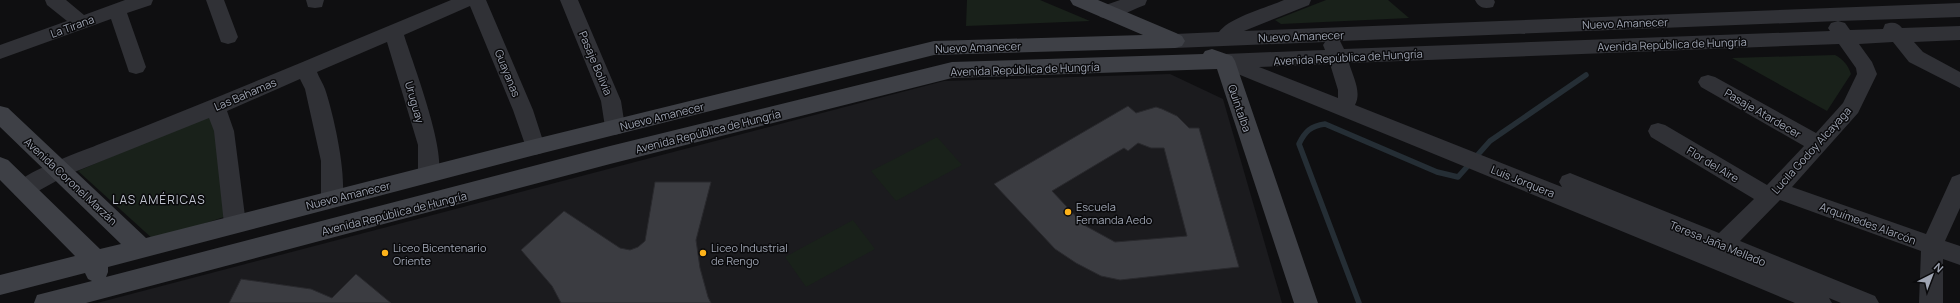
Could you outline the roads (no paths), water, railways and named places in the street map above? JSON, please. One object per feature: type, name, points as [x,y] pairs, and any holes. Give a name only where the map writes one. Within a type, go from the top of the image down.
[{"type":"street","points":[[54,0],[77,19],[76,24]]},
{"type":"street","name":"La Tirana","points":[[0,52],[144,0]]},
{"type":"street","points":[[215,0],[228,37]]},
{"type":"street","name":"Las Bahamas","points":[[23,189],[59,169],[216,107],[468,0]]},
{"type":"street","name":"Guayanas","points":[[477,0],[523,110],[535,147]]},
{"type":"street","name":"Pasaje Bolivia","points":[[570,0],[612,101],[615,127]]},
{"type":"street","points":[[1080,0],[1225,61]]},
{"type":"street","points":[[1107,12],[1138,0]]},
{"type":"street","points":[[1224,39],[1230,31],[1239,26],[1302,0]]},
{"type":"street","points":[[1932,0],[1956,11]]},
{"type":"street","points":[[117,10],[136,67]]},
{"type":"street","name":"Nuevo Amanecer","points":[[0,285],[535,147],[934,48],[1175,41],[1956,11]]},
{"type":"street","points":[[1097,43],[1110,18],[1107,12]]},
{"type":"street","points":[[1856,14],[1883,20],[1898,35],[1916,57],[1960,82]]},
{"type":"street","name":"Lucila Godoy Alcayaga","points":[[1718,252],[1851,108],[1867,74],[1865,67],[1844,38],[1836,22],[1838,18],[1856,14]]},
{"type":"street","name":"Uruguay","points":[[394,32],[428,145],[429,174]]},
{"type":"street","name":"Avenida República de Hungría","points":[[46,303],[94,289],[952,70],[1960,33]]},
{"type":"street","points":[[1330,35],[1348,90],[1348,99],[1342,108]]},
{"type":"street","name":"Luis Jorquera","points":[[1225,61],[1472,160],[1718,252],[1820,303]]},
{"type":"street","name":"Quintalba","points":[[1225,61],[1306,303]]},
{"type":"street","points":[[306,69],[315,89],[332,161],[332,199]]},
{"type":"street","points":[[808,80],[819,103]]},
{"type":"street","name":"Pasaje Atardecer","points":[[1708,82],[1818,144]]},
{"type":"street","points":[[216,107],[224,131],[235,224]]},
{"type":"street","name":"Avenida Coronel Marzán","points":[[0,114],[142,249]]},
{"type":"street","name":"Flor del Aire","points":[[1658,131],[1772,193]]},
{"type":"street","points":[[535,147],[539,175]]},
{"type":"street","points":[[0,166],[95,260],[97,267],[94,289]]},
{"type":"street","name":"Teresa Jaña Mellado","points":[[1570,182],[1718,252],[1867,303]]},
{"type":"street","points":[[1931,303],[1932,246],[1960,183]]},
{"type":"street","name":"Arquímedes Alarcón","points":[[1772,193],[1960,256]]},
{"type":"waterway","points":[[1359,303],[1299,144],[1306,132],[1316,126],[1325,124],[1437,172],[1458,177],[1490,141],[1586,75]]},
{"type":"place","name":"Escuela Fernanda Aedo","points":[[1068,212]]},
{"type":"place","name":"Liceo Bicentenario Oriente","points":[[385,253]]},
{"type":"place","name":"Liceo Industrial de Rengo","points":[[703,253]]},
{"type":"district","name":"LAS AMÉRICAS","points":[[159,199]]}]
